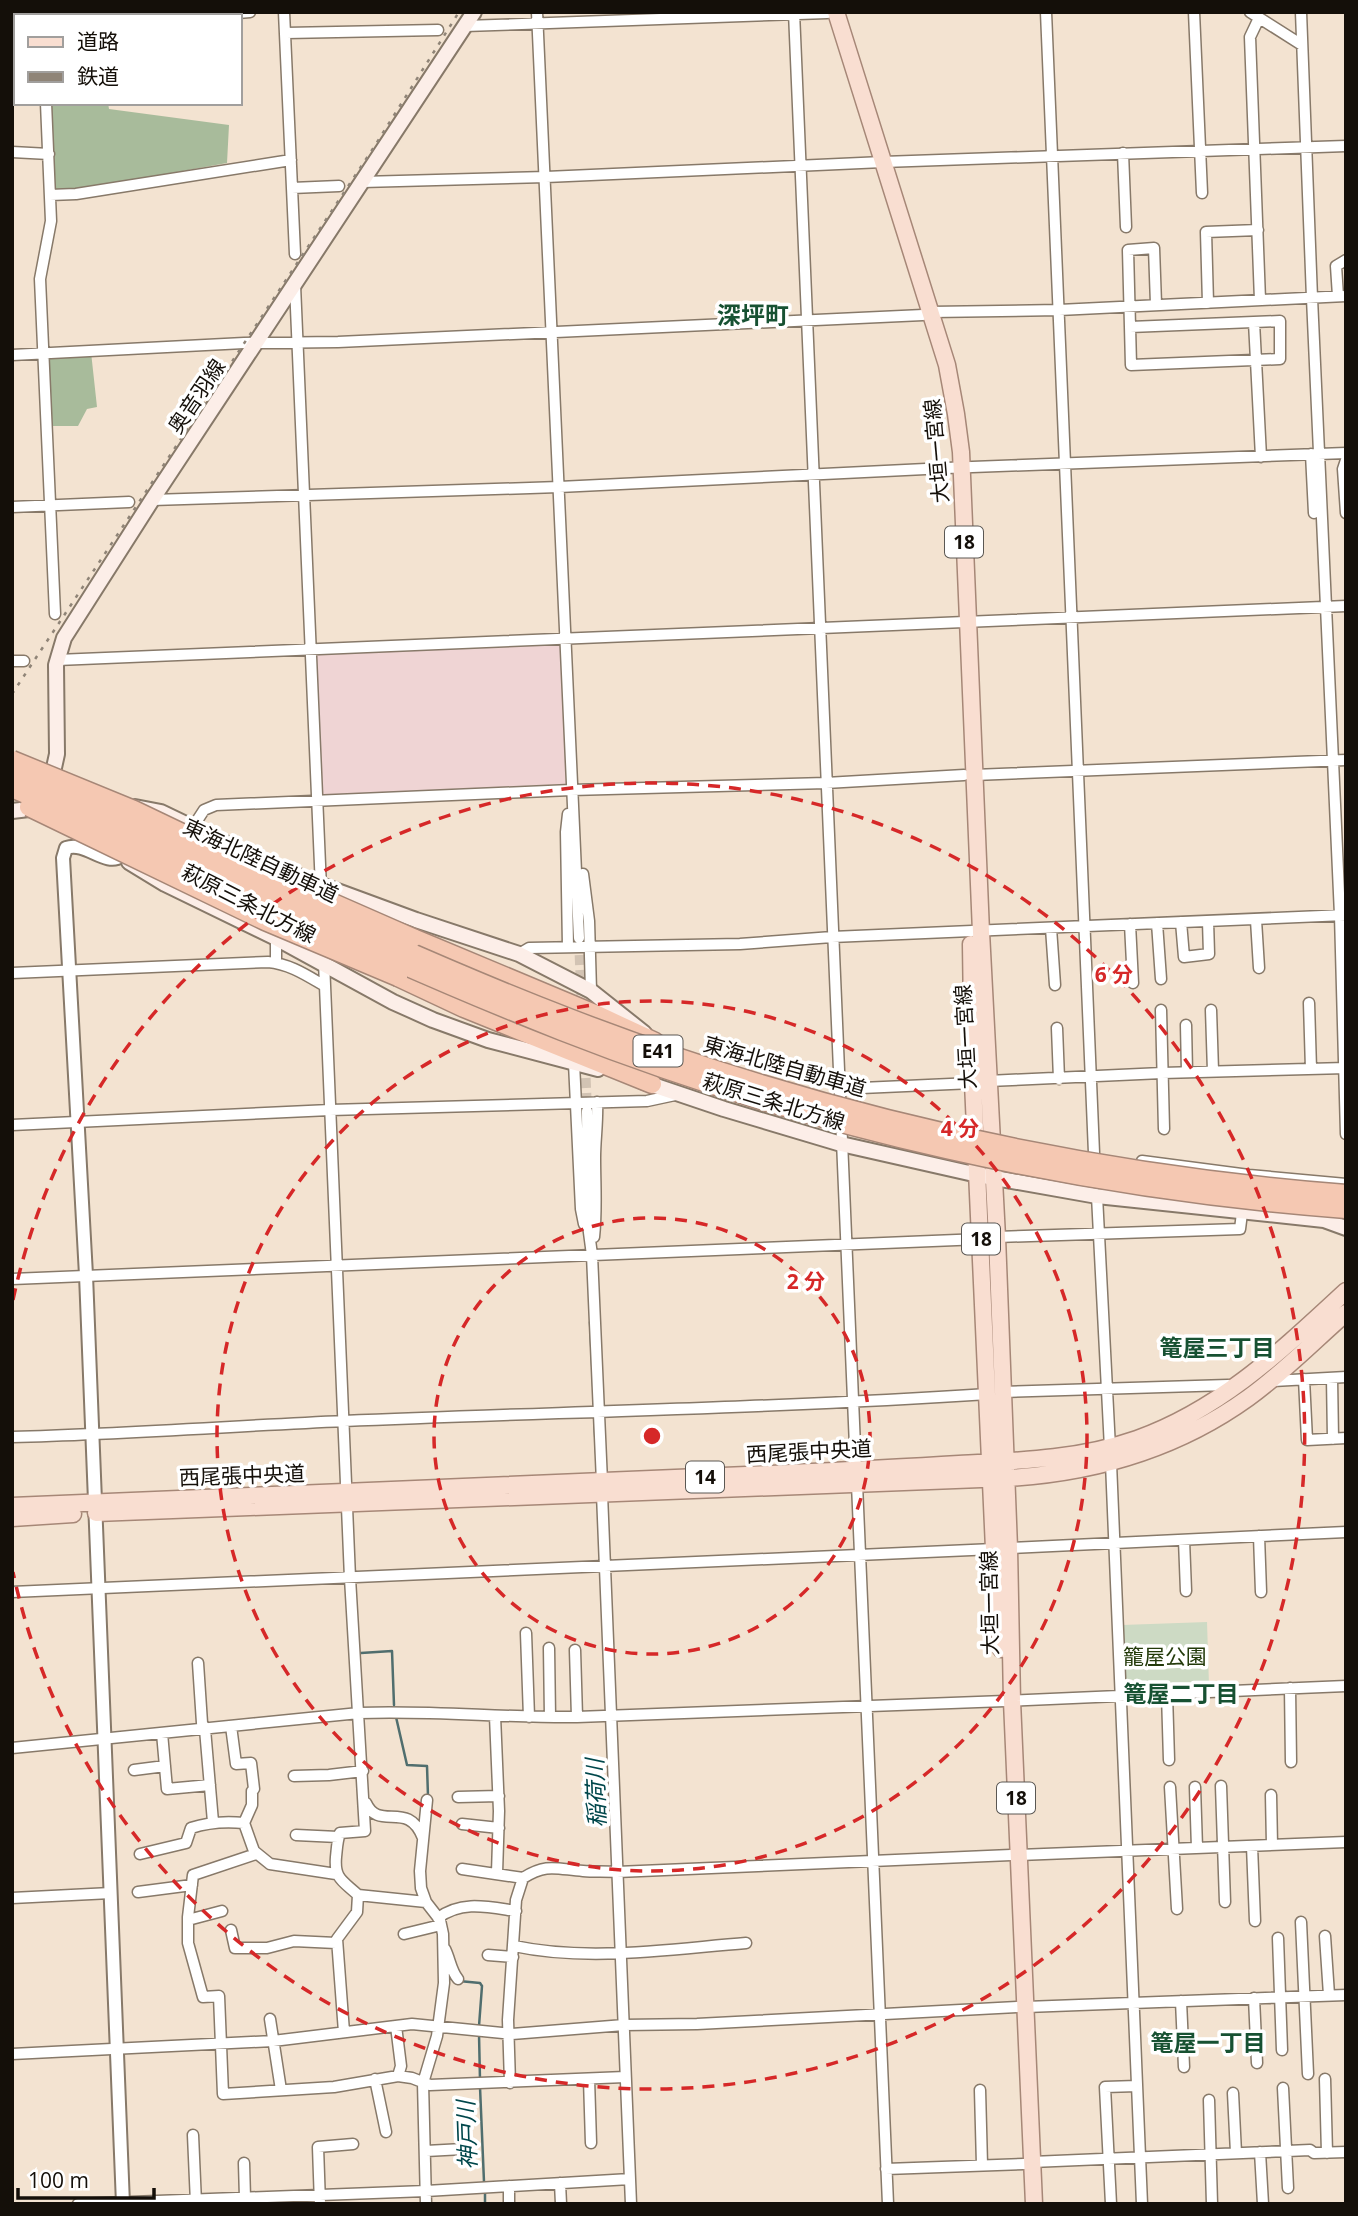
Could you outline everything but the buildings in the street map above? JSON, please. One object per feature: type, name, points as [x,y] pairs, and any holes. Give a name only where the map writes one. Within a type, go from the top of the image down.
[{"type":"highway","points":[[12,760],[134,810],[274,877],[597,1014],[658,1044]]},
{"type":"highway","name":"東海北陸自動車道","points":[[12,771],[500,990],[617,1036],[735,1077],[811,1100],[1004,1147],[1188,1178],[1346,1194]]},
{"type":"highway","name":"東海北陸自動車道","points":[[12,788],[449,985],[576,1036],[747,1095],[935,1146],[1051,1170],[1186,1192],[1346,1209]]},
{"type":"highway","points":[[12,800],[265,921],[398,976],[464,1008],[652,1084]]},
{"type":"main road","name":"奥音羽線","points":[[46,795],[57,754],[57,660],[60,648],[74,622],[474,12]]},
{"type":"main road","name":"大垣一宮線","points":[[836,12],[879,163]]},
{"type":"main road","name":"大垣一宮線","points":[[827,13],[927,314],[956,468],[1028,2163],[1034,2204]]},
{"type":"main road","name":"萩原三条北方線","points":[[12,780],[46,795],[82,804],[149,808],[321,885],[415,920],[519,954],[591,991],[658,1044],[714,1080],[754,1101],[841,1138]]},
{"type":"main road","name":"萩原三条北方線","points":[[46,795],[77,817],[134,867],[276,938],[393,1002],[488,1040],[841,1138],[1097,1196],[1324,1220],[1346,1228]]},
{"type":"main road","points":[[12,811],[29,810],[46,795]]},
{"type":"main road","name":"萩原三条北方線","points":[[986,1171],[1346,1215]]},
{"type":"main road","name":"西尾張中央道","points":[[12,1506],[94,1508],[346,1499],[999,1470],[1056,1474],[1110,1456],[1184,1419],[1231,1390],[1270,1360],[1346,1291]]},
{"type":"main road","name":"西尾張中央道","points":[[1110,1456],[1143,1453],[1189,1434],[1229,1411],[1269,1381],[1346,1313]]},
{"type":"main road","name":"西尾張中央道","points":[[12,1518],[94,1508]]},
{"type":"main road","name":"大垣一宮線","points":[[1025,2204],[1028,2163]]},
{"type":"street","points":[[226,14],[250,12]]},
{"type":"street","points":[[284,12],[295,254]]},
{"type":"street","points":[[537,12],[579,938]]},
{"type":"street","points":[[1046,12],[1094,1153]]},
{"type":"street","points":[[1194,12],[1202,193]]},
{"type":"street","points":[[1301,12],[1312,298],[1314,513]]},
{"type":"street","points":[[794,13],[888,2204]]},
{"type":"street","points":[[465,26],[827,13]]},
{"type":"street","points":[[1260,300],[1250,37],[1255,15],[1303,46]]},
{"type":"street","points":[[286,33],[438,30]]},
{"type":"street","points":[[46,105],[51,221],[40,279],[55,614]]},
{"type":"street","points":[[362,182],[1346,146]]},
{"type":"street","points":[[12,152],[49,154]]},
{"type":"street","points":[[1123,153],[1126,227]]},
{"type":"street","points":[[50,195],[76,194],[291,160]]},
{"type":"street","points":[[292,188],[339,186]]},
{"type":"street","points":[[1208,303],[1206,232],[1258,230]]},
{"type":"street","points":[[1130,327],[1280,321],[1280,359],[1131,365],[1129,305],[1128,250],[1154,248],[1156,304]]},
{"type":"street","points":[[12,355],[257,342],[552,332],[1342,296],[1336,266],[1346,260]]},
{"type":"street","points":[[295,285],[349,1578],[365,1799],[365,1831],[340,1832],[334,1870],[358,1895],[426,1902]]},
{"type":"street","points":[[1254,322],[1261,457]]},
{"type":"street","points":[[152,500],[1346,453]]},
{"type":"street","points":[[1315,454],[1343,915],[1346,1134]]},
{"type":"street","points":[[1346,460],[1346,513]]},
{"type":"street","points":[[12,506],[129,502]]},
{"type":"street","points":[[57,660],[1346,606]]},
{"type":"street","points":[[165,884],[192,826],[198,816],[209,807],[1346,760]]},
{"type":"street","points":[[571,790],[580,840],[590,946],[591,991]]},
{"type":"street","points":[[568,947],[566,832],[571,790]]},
{"type":"street","points":[[121,856],[109,859],[79,846],[65,851],[86,1275],[123,2203]]},
{"type":"street","points":[[519,954],[529,948],[740,944],[832,937],[1343,915]]},
{"type":"street","points":[[1256,920],[1259,968]]},
{"type":"street","points":[[1181,922],[1184,957],[1209,954],[1208,921]]},
{"type":"street","points":[[1157,923],[1161,979]]},
{"type":"street","points":[[1130,924],[1133,983]]},
{"type":"street","points":[[1051,928],[1055,985]]},
{"type":"street","points":[[276,938],[276,962]]},
{"type":"street","points":[[12,973],[276,962],[295,968],[325,986]]},
{"type":"street","points":[[1309,1003],[1311,1069]]},
{"type":"street","points":[[1161,1010],[1164,1129]]},
{"type":"street","points":[[1211,1010],[1213,1071]]},
{"type":"street","points":[[1186,1025],[1188,1072]]},
{"type":"street","points":[[1057,1028],[1059,1079]]},
{"type":"street","points":[[574,1063],[580,1209],[592,1255]]},
{"type":"street","points":[[839,1089],[1162,1073],[1345,1068]]},
{"type":"street","points":[[12,1125],[330,1110],[647,1101],[680,1094]]},
{"type":"street","points":[[592,1255],[597,1210],[597,1102]]},
{"type":"street","points":[[587,1111],[588,1225],[592,1255],[599,1412],[631,2204]]},
{"type":"street","points":[[1024,1141],[1148,1162],[1346,1184]]},
{"type":"street","points":[[1143,1190],[1148,1162]]},
{"type":"street","points":[[1097,1196],[1142,2204]]},
{"type":"street","points":[[12,1279],[1240,1229],[1242,1213]]},
{"type":"street","points":[[1269,1381],[1346,1377]]},
{"type":"street","points":[[1332,1378],[1333,1439]]},
{"type":"street","points":[[1304,1380],[1307,1440],[1346,1438]]},
{"type":"street","points":[[12,1437],[343,1421],[854,1402],[1106,1388],[1228,1385],[1231,1390]]},
{"type":"street","points":[[12,1592],[1346,1532]]},
{"type":"street","points":[[1259,1536],[1261,1592]]},
{"type":"street","points":[[1184,1540],[1186,1591]]},
{"type":"street","points":[[526,1633],[529,1717]]},
{"type":"street","points":[[549,1648],[550,1717]]},
{"type":"street","points":[[575,1650],[577,1717]]},
{"type":"street","points":[[198,1663],[213,1822]]},
{"type":"street","points":[[12,1748],[359,1713],[577,1717],[1346,1686]]},
{"type":"street","points":[[1290,1688],[1291,1762]]},
{"type":"street","points":[[1167,1694],[1169,1760]]},
{"type":"street","points":[[495,1716],[499,1796],[497,1873]]},
{"type":"street","points":[[231,1726],[236,1764],[251,1763],[254,1789],[252,1805],[244,1823],[256,1854],[279,1867],[336,1874]]},
{"type":"street","points":[[162,1733],[167,1789],[210,1785]]},
{"type":"street","points":[[134,1770],[165,1766]]},
{"type":"street","points":[[294,1776],[363,1771]]},
{"type":"street","points":[[1221,1786],[1225,1902]]},
{"type":"street","points":[[1170,1787],[1177,1909]]},
{"type":"street","points":[[1195,1787],[1197,1848]]},
{"type":"street","points":[[1270,1795],[1272,1845]]},
{"type":"street","points":[[458,1797],[499,1796]]},
{"type":"street","points":[[365,1799],[370,1812],[378,1816],[411,1820],[423,1838]]},
{"type":"street","points":[[426,2204],[424,2082],[439,2026],[444,1983],[440,1921],[426,1902],[421,1888],[420,1871],[427,1800]]},
{"type":"street","points":[[140,1854],[186,1843],[191,1828],[213,1822],[244,1823]]},
{"type":"street","points":[[462,1824],[499,1828]]},
{"type":"street","points":[[296,1835],[338,1837]]},
{"type":"street","points":[[462,1870],[523,1878],[547,1867],[617,1872],[1346,1842]]},
{"type":"street","points":[[1252,1846],[1255,1920]]},
{"type":"street","points":[[256,1854],[193,1875],[188,1944],[204,1997],[219,1996],[223,2094],[334,2087],[398,2076],[430,2085],[625,2077]]},
{"type":"street","points":[[510,2082],[509,2034],[516,1900],[523,1878]]},
{"type":"street","points":[[138,1892],[192,1885]]},
{"type":"street","points":[[12,1898],[111,1893]]},
{"type":"street","points":[[344,2032],[336,1943],[357,1912],[358,1895]]},
{"type":"street","points":[[404,1934],[440,1921],[459,1907],[470,1905],[516,1911]]},
{"type":"street","points":[[188,1920],[222,1911]]},
{"type":"street","points":[[1301,1922],[1308,2074]]},
{"type":"street","points":[[231,1930],[235,1948],[267,1948],[294,1941],[336,1943]]},
{"type":"street","points":[[1325,1936],[1329,1995]]},
{"type":"street","points":[[1278,1938],[1282,2050]]},
{"type":"street","points":[[488,1955],[513,1952],[622,1952],[746,1943]]},
{"type":"street","points":[[443,1947],[458,1979]]},
{"type":"street","points":[[12,2054],[273,2041],[412,2024],[509,2034],[624,2025],[697,2025],[1021,2007],[1346,1995]]},
{"type":"street","points":[[1254,1998],[1257,2063]]},
{"type":"street","points":[[1181,2001],[1184,2067]]},
{"type":"street","points":[[270,2019],[281,2090]]},
{"type":"street","points":[[396,2026],[401,2066],[398,2076]]},
{"type":"street","points":[[589,2079],[591,2143]]},
{"type":"street","points":[[1325,2079],[1327,2153]]},
{"type":"street","points":[[375,2080],[386,2132]]},
{"type":"street","points":[[1111,2204],[1105,2087],[1137,2086]]},
{"type":"street","points":[[1283,2088],[1288,2188]]},
{"type":"street","points":[[980,2090],[982,2165]]},
{"type":"street","points":[[1233,2093],[1236,2153]]},
{"type":"street","points":[[1209,2100],[1212,2204]]},
{"type":"street","points":[[193,2135],[196,2202]]},
{"type":"street","points":[[320,2199],[318,2147],[353,2144]]},
{"type":"street","points":[[426,2151],[463,2149]]},
{"type":"street","points":[[886,2169],[1310,2150],[1314,2154],[1346,2152]]},
{"type":"street","points":[[1260,2152],[1263,2204]]},
{"type":"street","points":[[244,2163],[245,2198]]},
{"type":"street","points":[[78,2204],[196,2202],[245,2198],[320,2199],[426,2190],[630,2179]]},
{"type":"street","points":[[560,2183],[561,2204]]},
{"type":"street","points":[[509,2186],[509,2204]]},
{"type":"shaded area","points":[[562,642],[566,784],[322,796],[315,652]]},
{"type":"green space","points":[[46,105],[108,105],[109,109],[229,125],[227,163],[50,195]]},
{"type":"green space","points":[[91,352],[97,407],[87,409],[78,426],[47,426],[43,354]]},
{"type":"green space","name":"籠屋公園","points":[[1207,1622],[1209,1686],[1124,1689],[1122,1625]]},
{"type":"waterway","name":"稲荷川","points":[[590,1322],[594,1403]]},
{"type":"waterway","name":"稲荷川","points":[[594,1415],[597,1469]]},
{"type":"waterway","name":"神戸川","points":[[361,1653],[392,1651],[394,1705]]},
{"type":"waterway","name":"神戸川","points":[[396,1717],[407,1765],[427,1766],[428,1796]]},
{"type":"waterway","name":"神戸川","points":[[459,1981],[480,1983],[482,1986],[479,2026]]},
{"type":"waterway","name":"神戸川","points":[[479,2034],[480,2080]]},
{"type":"waterway","name":"神戸川","points":[[480,2087],[484,2182]]},
{"type":"waterway","name":"神戸川","points":[[485,2191],[485,2204]]},
{"type":"tunnel","points":[[579,940],[582,1009]]},
{"type":"tunnel","points":[[585,1063],[587,1111]]},
{"type":"railway","points":[[12,694],[374,147],[459,12]]},
{"type":"district","name":"深坪町","points":[[753,314]]},
{"type":"district","name":"篭屋三丁目","points":[[1217,1347]]},
{"type":"district","name":"篭屋二丁目","points":[[1181,1693]]},
{"type":"district","name":"篭屋一丁目","points":[[1208,2042]]}]
